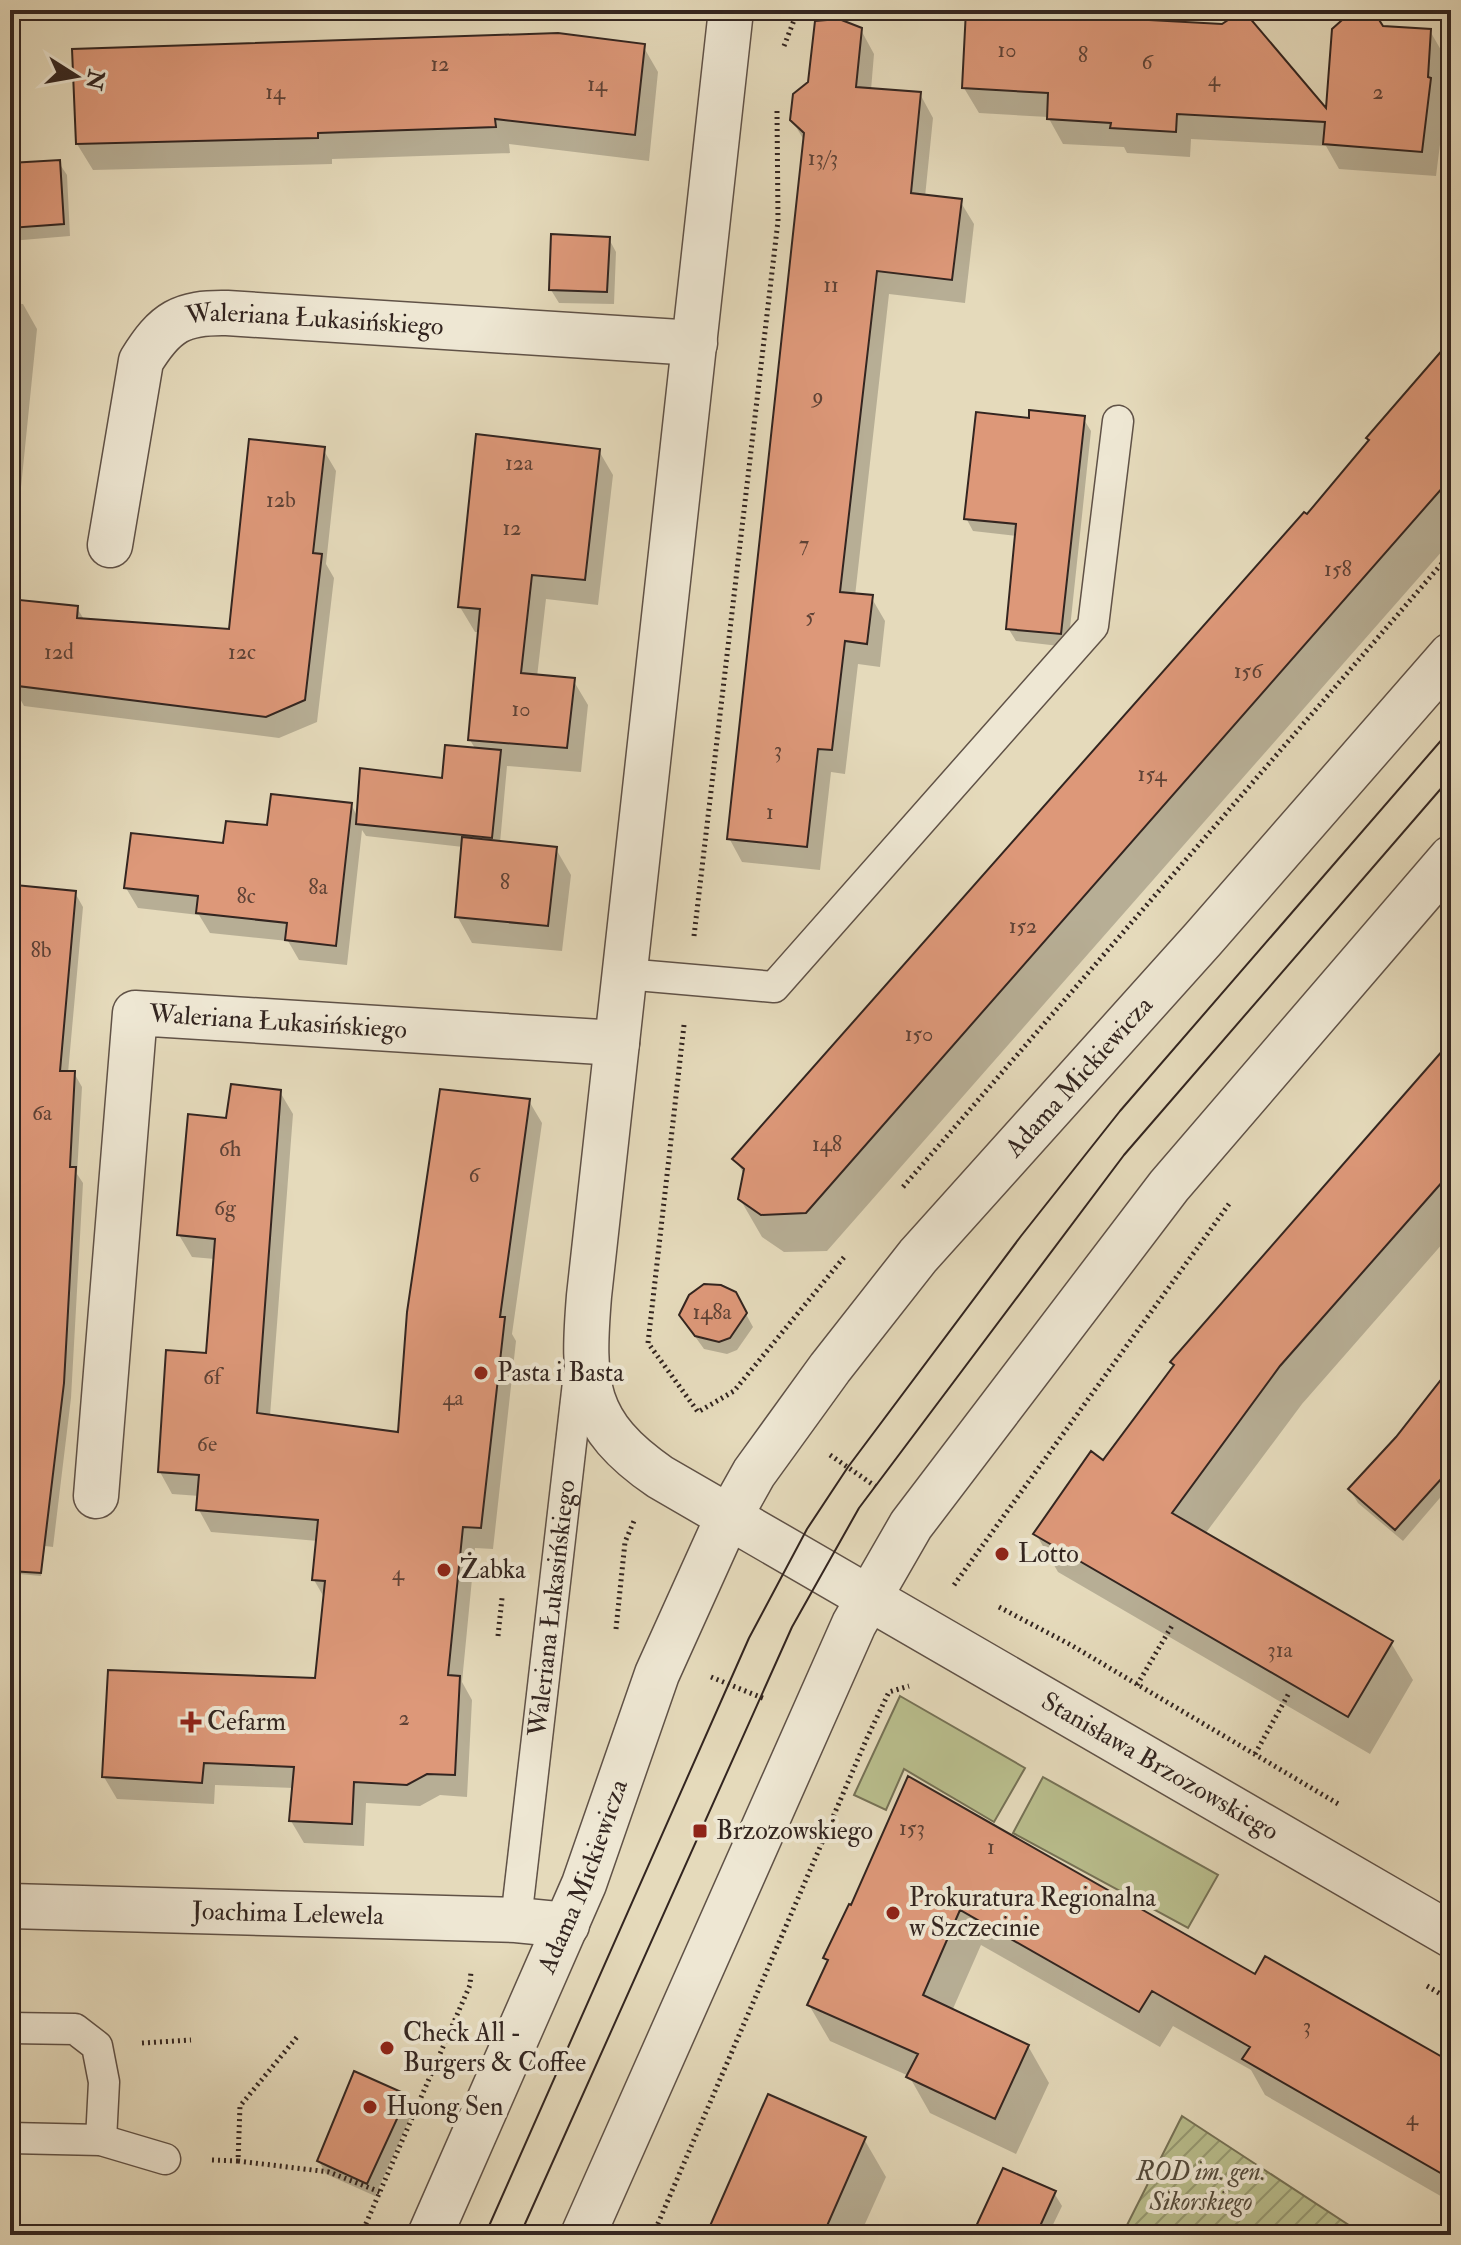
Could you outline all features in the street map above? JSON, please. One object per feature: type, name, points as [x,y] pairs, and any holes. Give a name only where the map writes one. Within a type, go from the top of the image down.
[{"type":"street","name":"Waleriana Łukasińskiego","points":[[730,1516],[635,1460],[599,1420],[590,1400],[586,1376],[589,1296],[731,10]]},
{"type":"street","name":"Waleriana Łukasińskiego","points":[[110,545],[141,361],[156,336],[179,318],[227,313],[695,343]]},
{"type":"street","name":"Adama Mickiewicza","points":[[430,2235],[567,1925],[657,1674],[730,1516],[754,1473],[900,1277],[1451,655]]},
{"type":"street","points":[[583,2235],[868,1597],[927,1502],[1143,1219],[1451,858]]},
{"type":"street","points":[[1399,917],[1451,878]]},
{"type":"street","name":"Waleriana Łukasińskiego","points":[[96,1496],[135,1013],[617,1043]]},
{"type":"street","points":[[730,1516],[868,1597]]},
{"type":"street","name":"Stanisława Brzozowskiego","points":[[868,1597],[1451,1935]]},
{"type":"street","name":"Joachima Lelewela","points":[[10,1906],[516,1920],[567,1925]]},
{"type":"lane","points":[[625,974],[774,987],[1093,626],[1118,421]]},
{"type":"lane","name":"Waleriana Łukasińskiego","points":[[516,1920],[589,1296]]},
{"type":"lane","points":[[10,2028],[75,2029],[97,2046],[104,2082],[101,2140]]},
{"type":"lane","points":[[10,2138],[101,2140],[165,2159]]},
{"type":"path","points":[[781,58],[793,15],[798,10]]},
{"type":"path","points":[[777,104],[778,221],[648,1343],[698,1412],[734,1391],[847,1254]]},
{"type":"path","points":[[896,1195],[1451,553]]},
{"type":"path","points":[[968,1590],[955,1583],[974,1554],[1235,1196]]},
{"type":"path","points":[[823,1450],[885,1493]]},
{"type":"path","points":[[994,1605],[1345,1807]]},
{"type":"path","points":[[1137,1685],[1173,1624]]},
{"type":"path","points":[[708,1676],[774,1702]]},
{"type":"path","points":[[653,2235],[889,1692],[906,1684],[917,1690]]},
{"type":"path","points":[[1255,1754],[1289,1693]]},
{"type":"path","points":[[361,2235],[470,1985],[472,1959]]},
{"type":"path","points":[[238,2161],[240,2106],[297,2037]]},
{"type":"path","points":[[165,2159],[238,2161],[329,2172],[380,2192]]},
{"type":"green space","points":[[900,1696],[1025,1768],[994,1822],[904,1769],[886,1810],[854,1795]]},
{"type":"green space","points":[[1043,1777],[1218,1875],[1188,1928],[1013,1833]]},
{"type":"green space","name":"ROD im. gen. Sikorskiego","points":[[1182,2116],[1364,2235],[1122,2235]]},
{"type":"building","points":[[966,10],[1222,24],[1243,10],[1326,108],[1332,29],[1351,12],[1376,15],[1383,26],[1431,29],[1428,77],[1431,78],[1422,152],[1323,144],[1325,122],[1177,114],[1176,132],[1110,128],[1111,123],[1047,119],[1048,93],[962,88]]},
{"type":"building","points":[[839,19],[862,28],[856,87],[921,92],[911,193],[962,199],[952,280],[877,271],[840,592],[873,595],[867,644],[845,641],[832,750],[818,749],[807,847],[727,839],[804,133],[790,120],[793,94],[808,82],[815,21]]},
{"type":"building","points":[[558,33],[645,44],[635,135],[495,119],[496,127],[318,133],[318,138],[76,144],[72,49]]},
{"type":"building","points":[[60,160],[64,224],[10,228],[10,163]]},
{"type":"building","points":[[551,234],[610,237],[607,292],[549,290]]},
{"type":"building","points":[[1451,340],[1451,478],[806,1213],[761,1215],[738,1199],[744,1169],[732,1159],[1304,512],[1307,514],[1369,440],[1366,438]]},
{"type":"building","points":[[1029,410],[1085,416],[1061,634],[1006,629],[1016,524],[964,519],[976,412],[1029,418]]},
{"type":"building","points":[[476,434],[600,449],[585,580],[532,575],[521,673],[575,678],[567,748],[468,740],[480,609],[458,607]]},
{"type":"building","points":[[249,439],[325,447],[313,553],[322,554],[305,700],[266,717],[10,685],[10,599],[78,606],[77,618],[229,629]]},
{"type":"building","points":[[445,745],[501,750],[492,838],[356,824],[360,768],[442,778]]},
{"type":"building","points":[[271,794],[352,803],[336,946],[285,940],[287,923],[196,913],[198,896],[124,888],[131,833],[223,843],[226,821],[267,825]]},
{"type":"building","points":[[462,837],[557,847],[548,926],[455,917]]},
{"type":"building","points":[[15,885],[76,891],[60,1071],[75,1071],[70,1167],[76,1167],[64,1383],[41,1573],[10,1571],[10,902],[15,903]]},
{"type":"building","points":[[1451,1041],[1451,1172],[1280,1366],[1172,1513],[1393,1641],[1348,1717],[1033,1534],[1091,1451],[1103,1460],[1174,1365],[1170,1362]]},
{"type":"building","points":[[231,1084],[281,1090],[257,1413],[398,1432],[407,1312],[440,1089],[530,1099],[500,1317],[505,1317],[481,1528],[463,1527],[448,1675],[460,1676],[455,1775],[427,1774],[407,1785],[354,1782],[352,1824],[289,1821],[294,1767],[204,1763],[202,1783],[102,1777],[108,1670],[315,1678],[325,1581],[312,1580],[318,1520],[196,1510],[199,1475],[158,1472],[166,1350],[206,1353],[215,1239],[177,1235],[188,1114],[226,1118]]},
{"type":"building","points":[[704,1284],[721,1285],[736,1292],[747,1313],[730,1338],[719,1342],[695,1336],[679,1315],[689,1295]]},
{"type":"building","points":[[1451,1367],[1451,1468],[1395,1530],[1348,1489],[1396,1437]]},
{"type":"building","points":[[908,1776],[1255,1974],[1265,1956],[1451,2062],[1451,2179],[1242,2059],[1250,2047],[1152,1991],[1139,2012],[960,1910],[923,1995],[1029,2045],[995,2119],[906,2077],[918,2054],[807,2005],[828,1960],[823,1958],[851,1905]]},
{"type":"building","points":[[354,2071],[408,2095],[367,2184],[317,2161]]},
{"type":"building","points":[[768,2094],[866,2137],[823,2235],[706,2235]]},
{"type":"building","points":[[1003,2168],[1056,2191],[1036,2235],[972,2235]]},
{"type":"tram line","points":[[485,2235],[749,1638],[807,1529],[848,1467],[1021,1236],[1120,1111],[1451,729]]},
{"type":"tram line","points":[[520,2235],[792,1627],[859,1508],[1124,1155],[1451,777]]},
{"type":"place","name":"Pasta i Basta","points":[[481,1373]]},
{"type":"place","name":"Lotto","points":[[1002,1554]]},
{"type":"place","name":"Żabka","points":[[444,1570]]},
{"type":"place","name":"Cefarm","points":[[191,1722]]},
{"type":"place","name":"Brzozowskiego","points":[[700,1831]]},
{"type":"place","name":"Prokuratura Regionalna w Szczecinie","points":[[893,1913]]},
{"type":"place","name":"Check All - Burgers & Coffee","points":[[387,2048]]},
{"type":"place","name":"Huong Sen","points":[[370,2107]]}]
